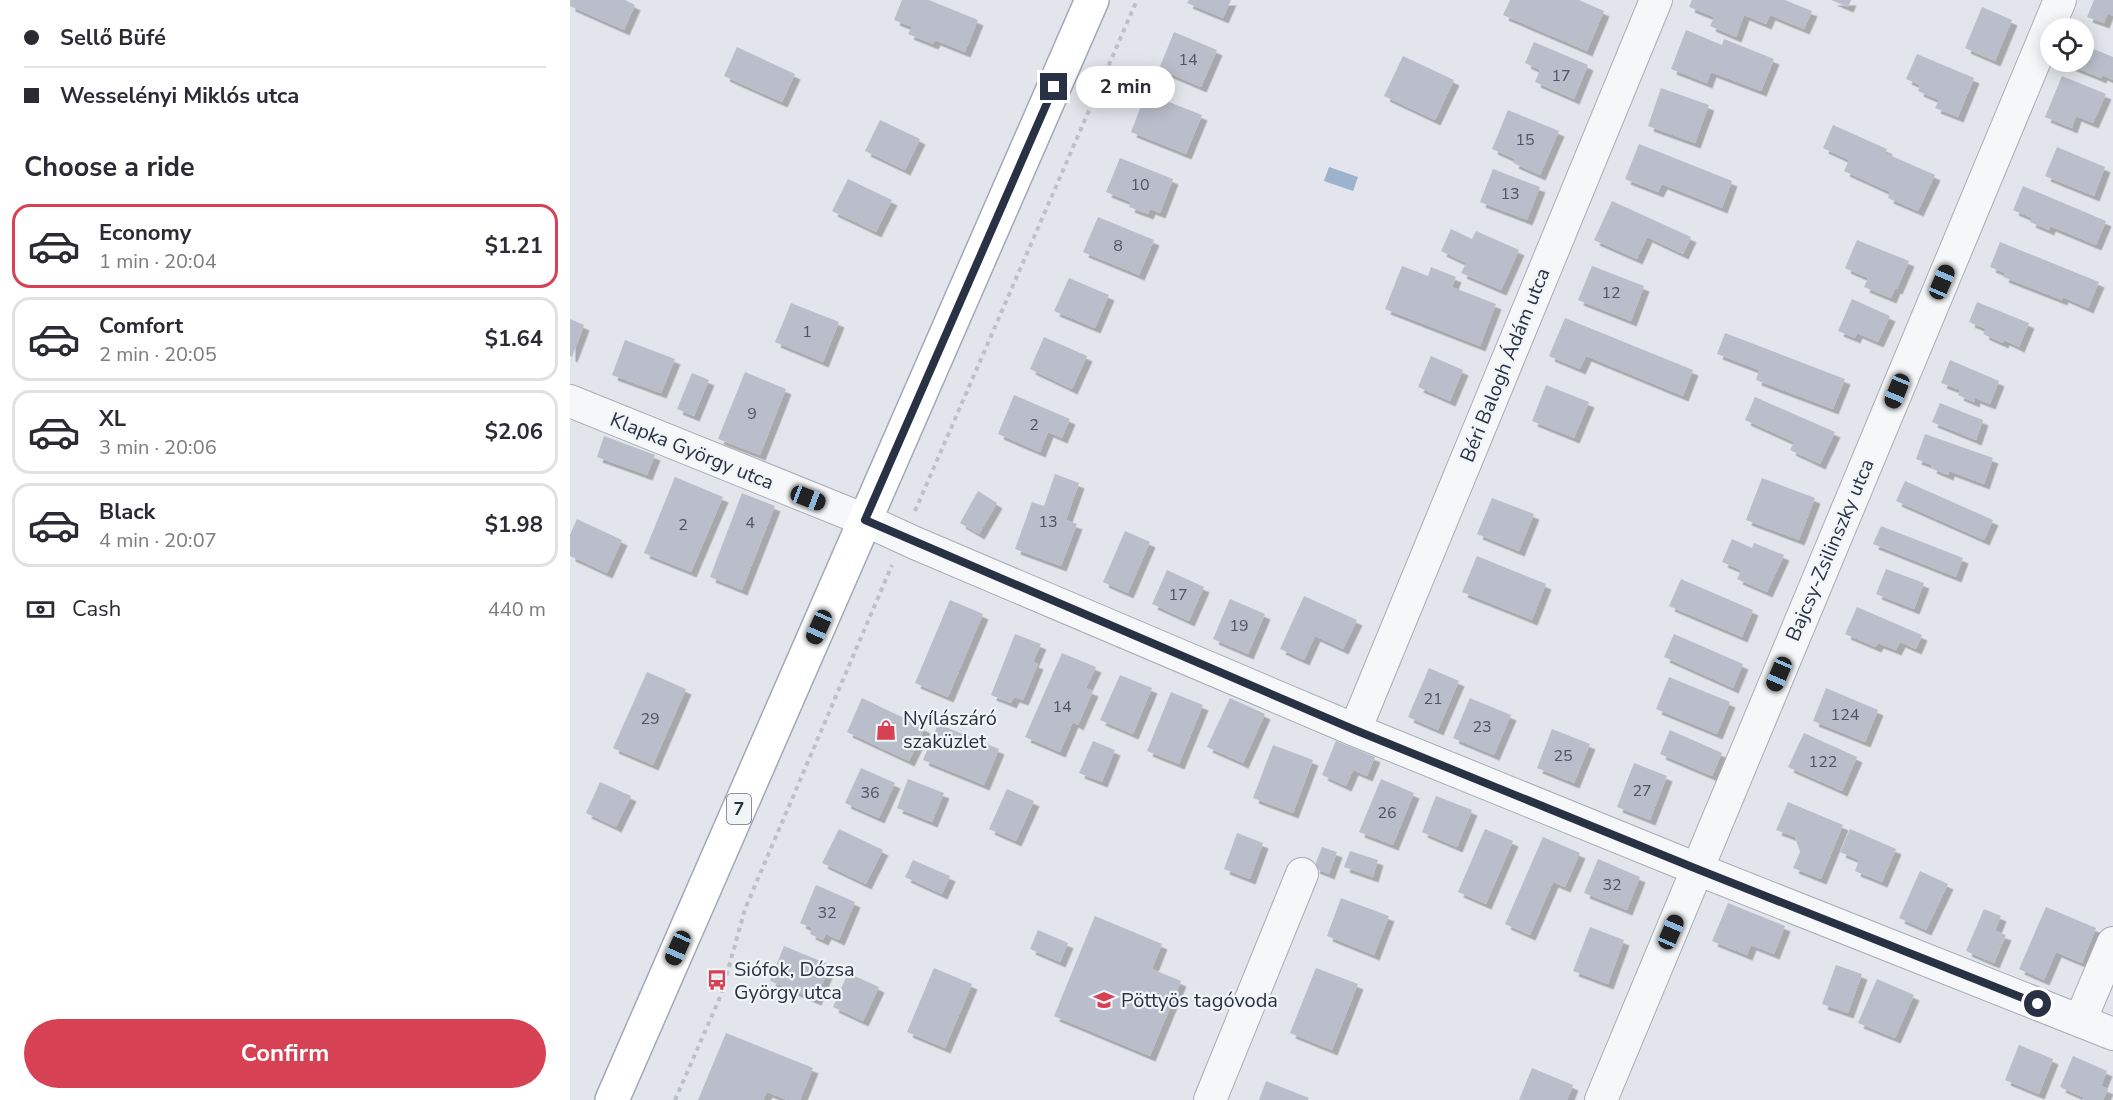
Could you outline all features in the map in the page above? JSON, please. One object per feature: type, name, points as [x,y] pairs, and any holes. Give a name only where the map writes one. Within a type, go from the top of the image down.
[{"type":"main road","name":"7","points":[[610,1099],[1092,0]]},
{"type":"street","name":"Béri Balogh Ádám utca","points":[[1355,730],[1656,0]]},
{"type":"street","name":"Bajcsy-Zsilinszky utca","points":[[1601,1100],[2060,0]]},
{"type":"street","name":"Klapka György utca","points":[[570,401],[865,520],[1355,730],[2113,1034]]},
{"type":"street","points":[[1210,1100],[1302,874]]},
{"type":"street","points":[[2080,1021],[2113,943]]},
{"type":"water","points":[[1329,167],[1358,177],[1353,191],[1324,181]]},
{"type":"building","points":[[570,0],[625,0],[635,5],[624,30],[570,6]]},
{"type":"building","points":[[902,0],[929,0],[978,20],[965,52],[935,40],[933,44],[908,34],[912,27],[894,20]]},
{"type":"building","points":[[1189,0],[1231,0],[1223,18],[1187,3]]},
{"type":"building","points":[[1510,0],[1579,0],[1604,11],[1587,51],[1503,15]]},
{"type":"building","points":[[1692,0],[1785,0],[1812,11],[1804,29],[1770,15],[1766,24],[1744,15],[1736,37],[1710,26],[1714,17],[1689,7]]},
{"type":"building","points":[[1831,0],[1851,0],[1848,7]]},
{"type":"building","points":[[2094,0],[2113,0],[2113,16],[2108,13],[2104,23],[2087,17]]},
{"type":"building","points":[[1982,7],[2012,20],[1995,61],[1965,48]]},
{"type":"building","points":[[1686,30],[1722,45],[1724,39],[1774,59],[1761,91],[1711,72],[1707,83],[1671,69]]},
{"type":"building","points":[[1174,32],[1217,50],[1201,87],[1159,69]]},
{"type":"building","points":[[1534,42],[1588,65],[1574,99],[1535,82],[1540,70],[1525,63]]},
{"type":"building","points":[[737,47],[795,74],[782,102],[724,76]]},
{"type":"building","points":[[2094,49],[2113,57],[2113,80],[2102,75],[2101,78],[2086,72],[2094,72]]},
{"type":"building","points":[[1917,54],[1974,78],[1958,117],[1935,108],[1939,100],[1918,91],[1920,85],[1906,79]]},
{"type":"building","points":[[1403,56],[1454,80],[1435,120],[1384,96]]},
{"type":"building","points":[[2062,76],[2106,94],[2093,123],[2076,116],[2072,128],[2045,117]]},
{"type":"building","points":[[1661,88],[1709,105],[1695,143],[1648,126]]},
{"type":"building","points":[[1146,93],[1202,115],[1186,154],[1131,132]]},
{"type":"building","points":[[1508,110],[1559,131],[1540,175],[1513,163],[1515,159],[1492,149]]},
{"type":"building","points":[[880,120],[920,139],[905,170],[865,151]]},
{"type":"building","points":[[1833,125],[1887,149],[1885,153],[1935,175],[1918,211],[1888,198],[1890,192],[1844,171],[1849,160],[1823,148]]},
{"type":"building","points":[[1639,144],[1732,181],[1722,208],[1662,184],[1658,192],[1625,179]]},
{"type":"building","points":[[2057,147],[2105,167],[2094,196],[2045,176]]},
{"type":"building","points":[[1120,158],[1173,179],[1160,213],[1150,209],[1148,214],[1129,207],[1131,202],[1106,192]]},
{"type":"building","points":[[1493,169],[1540,187],[1527,220],[1480,202]]},
{"type":"building","points":[[848,179],[892,200],[876,232],[832,211]]},
{"type":"building","points":[[2023,186],[2106,221],[2096,245],[2050,226],[2049,230],[2030,222],[2032,218],[2013,210]]},
{"type":"building","points":[[1612,201],[1691,237],[1683,254],[1647,237],[1637,259],[1594,240]]},
{"type":"building","points":[[1098,217],[1154,240],[1139,275],[1083,252]]},
{"type":"building","points":[[1451,229],[1472,239],[1476,231],[1519,250],[1501,290],[1461,273],[1466,263],[1441,251]]},
{"type":"building","points":[[1857,240],[1909,261],[1891,298],[1864,287],[1868,278],[1845,268]]},
{"type":"building","points":[[2000,242],[2099,282],[2088,308],[2003,277],[2005,273],[1990,267]]},
{"type":"building","points":[[1402,266],[1428,276],[1431,267],[1456,277],[1452,287],[1496,304],[1480,346],[1385,309]]},
{"type":"building","points":[[1592,266],[1644,286],[1631,321],[1578,300]]},
{"type":"building","points":[[1069,278],[1109,295],[1095,328],[1054,311]]},
{"type":"building","points":[[1852,299],[1890,316],[1878,342],[1857,333],[1855,338],[1838,331]]},
{"type":"building","points":[[1977,302],[2029,323],[2019,347],[1983,334],[1986,329],[1969,322]]},
{"type":"building","points":[[791,303],[839,322],[823,362],[775,342]]},
{"type":"building","points":[[1565,318],[1693,370],[1683,396],[1586,356],[1580,369],[1549,356]]},
{"type":"building","points":[[570,319],[584,325],[572,357],[570,356]]},
{"type":"building","points":[[1725,333],[1845,379],[1833,409],[1756,380],[1759,370],[1717,354]]},
{"type":"building","points":[[1044,337],[1087,356],[1072,389],[1030,369]]},
{"type":"building","points":[[625,340],[675,359],[661,393],[612,375]]},
{"type":"building","points":[[1431,356],[1463,370],[1450,401],[1418,387]]},
{"type":"building","points":[[1950,360],[1999,381],[1990,404],[1975,398],[1974,402],[1958,395],[1960,390],[1941,383]]},
{"type":"building","points":[[745,372],[786,389],[760,455],[718,439]]},
{"type":"building","points":[[692,373],[709,380],[694,416],[677,409]]},
{"type":"building","points":[[1546,385],[1589,402],[1574,438],[1532,421]]},
{"type":"building","points":[[1014,395],[1070,419],[1062,438],[1048,432],[1040,452],[998,434]]},
{"type":"building","points":[[1755,397],[1835,432],[1820,464],[1790,450],[1794,442],[1745,420]]},
{"type":"building","points":[[1940,403],[1983,420],[1976,440],[1932,422]]},
{"type":"building","points":[[1925,434],[1993,458],[1984,484],[1949,471],[1948,475],[1916,459]]},
{"type":"building","points":[[604,436],[655,455],[647,475],[597,457]]},
{"type":"building","points":[[1055,474],[1079,483],[1066,520],[1077,524],[1061,566],[1015,549],[1032,502],[1044,506]]},
{"type":"building","points":[[675,477],[723,497],[691,572],[644,553]]},
{"type":"building","points":[[1762,478],[1815,498],[1799,540],[1746,520]]},
{"type":"building","points":[[1905,481],[1993,520],[1984,540],[1896,501]]},
{"type":"building","points":[[978,491],[997,503],[979,534],[960,523]]},
{"type":"building","points":[[742,493],[775,506],[742,590],[710,577]]},
{"type":"building","points":[[1492,498],[1534,514],[1519,551],[1477,534]]},
{"type":"building","points":[[577,519],[622,540],[607,573],[570,556],[570,535]]},
{"type":"building","points":[[1881,526],[1963,558],[1956,577],[1873,544]]},
{"type":"building","points":[[1125,531],[1150,542],[1128,593],[1103,582]]},
{"type":"building","points":[[1732,539],[1752,548],[1754,543],[1784,555],[1767,592],[1737,579],[1741,570],[1722,562]]},
{"type":"building","points":[[1477,556],[1546,584],[1532,620],[1462,592]]},
{"type":"building","points":[[1886,569],[1924,583],[1914,609],[1876,594]]},
{"type":"building","points":[[1167,570],[1204,587],[1189,621],[1152,604]]},
{"type":"building","points":[[1681,579],[1753,610],[1742,637],[1669,606]]},
{"type":"building","points":[[1304,596],[1357,620],[1343,649],[1315,636],[1304,660],[1280,649]]},
{"type":"building","points":[[1230,599],[1265,614],[1248,654],[1213,639]]},
{"type":"building","points":[[950,600],[983,614],[948,697],[915,683]]},
{"type":"building","points":[[1857,607],[1922,635],[1916,649],[1900,642],[1896,650],[1878,643],[1876,647],[1845,634]]},
{"type":"building","points":[[1015,634],[1041,644],[1033,662],[1038,664],[1023,700],[1014,697],[1011,703],[991,695]]},
{"type":"building","points":[[1674,634],[1743,664],[1733,688],[1664,657]]},
{"type":"building","points":[[1062,653],[1096,667],[1086,688],[1093,691],[1078,725],[1073,722],[1060,752],[1025,737]]},
{"type":"building","points":[[1429,668],[1459,681],[1438,730],[1408,717]]},
{"type":"building","points":[[647,672],[686,689],[653,765],[613,748]]},
{"type":"building","points":[[1120,675],[1152,688],[1133,734],[1100,720]]},
{"type":"building","points":[[1669,677],[1730,702],[1717,734],[1656,709]]},
{"type":"building","points":[[1826,688],[1878,710],[1865,742],[1813,721]]},
{"type":"building","points":[[1171,692],[1203,705],[1179,764],[1147,751]]},
{"type":"building","name":"Nyílászáró szaküzlet","points":[[862,698],[925,728],[909,761],[847,732]]},
{"type":"building","points":[[1230,698],[1265,714],[1243,763],[1207,747]]},
{"type":"building","points":[[1470,698],[1511,715],[1494,755],[1453,738]]},
{"type":"building","points":[[938,724],[999,749],[984,785],[923,760]]},
{"type":"building","points":[[1552,729],[1590,744],[1574,783],[1537,768]]},
{"type":"building","points":[[1670,730],[1722,753],[1712,776],[1660,754]]},
{"type":"building","points":[[1804,733],[1857,757],[1842,791],[1788,767]]},
{"type":"building","points":[[1093,741],[1115,750],[1102,782],[1079,773]]},
{"type":"building","points":[[1336,741],[1375,757],[1367,776],[1353,770],[1346,786],[1322,775]]},
{"type":"building","points":[[1273,745],[1313,760],[1293,813],[1253,798]]},
{"type":"building","points":[[1634,763],[1667,776],[1650,820],[1617,807]]},
{"type":"building","points":[[861,768],[895,783],[879,818],[845,803]]},
{"type":"building","points":[[908,779],[944,793],[932,822],[897,808]]},
{"type":"building","points":[[1381,779],[1414,793],[1393,845],[1359,832]]},
{"type":"building","points":[[600,782],[631,796],[616,827],[586,813]]},
{"type":"building","points":[[1007,789],[1034,801],[1016,841],[989,829]]},
{"type":"building","points":[[1436,796],[1472,810],[1457,847],[1422,832]]},
{"type":"building","points":[[1788,802],[1843,825],[1821,879],[1793,868],[1800,852],[1795,837],[1776,830]]},
{"type":"building","points":[[839,829],[883,850],[866,884],[822,863]]},
{"type":"building","points":[[1485,829],[1513,841],[1486,904],[1458,892]]},
{"type":"building","points":[[1850,829],[1896,849],[1882,882],[1855,871],[1859,860],[1840,852]]},
{"type":"building","points":[[1237,833],[1263,843],[1250,879],[1224,869]]},
{"type":"building","points":[[1543,837],[1580,853],[1565,887],[1553,882],[1530,935],[1505,924]]},
{"type":"building","points":[[1322,847],[1337,852],[1329,874],[1314,868]]},
{"type":"building","points":[[1350,851],[1378,860],[1373,877],[1344,867]]},
{"type":"building","points":[[1598,859],[1640,877],[1627,910],[1584,893]]},
{"type":"building","points":[[913,860],[950,876],[942,894],[905,877]]},
{"type":"building","points":[[1920,871],[1948,884],[1926,930],[1899,918]]},
{"type":"building","points":[[816,885],[855,902],[839,940],[826,934],[823,940],[810,934],[812,928],[800,923]]},
{"type":"building","points":[[1341,898],[1389,916],[1374,955],[1327,936]]},
{"type":"building","points":[[1728,903],[1785,926],[1774,954],[1751,945],[1747,955],[1712,941]]},
{"type":"building","points":[[2046,907],[2096,928],[2082,963],[2056,952],[2044,980],[2019,969]]},
{"type":"building","points":[[1984,909],[2001,916],[1995,931],[2006,935],[1994,963],[1966,951]]},
{"type":"building","points":[[1095,916],[1162,944],[1152,969],[1181,981],[1150,1056],[1054,1016]]},
{"type":"building","points":[[1590,927],[1624,940],[1608,984],[1573,971]]},
{"type":"building","points":[[1038,930],[1068,943],[1060,962],[1030,949]]},
{"type":"building","points":[[784,946],[830,965],[816,1000],[770,981]]},
{"type":"building","points":[[1836,965],[1862,974],[1848,1013],[1822,1004]]},
{"type":"building","points":[[934,968],[972,984],[945,1048],[907,1032]]},
{"type":"building","points":[[1316,968],[1358,984],[1332,1050],[1290,1033]]},
{"type":"building","points":[[848,973],[879,987],[863,1021],[833,1007]]},
{"type":"building","points":[[1877,979],[1914,995],[1895,1038],[1858,1023]]},
{"type":"building","points":[[726,1033],[813,1068],[800,1100],[787,1100],[767,1092],[763,1100],[698,1100]]},
{"type":"building","points":[[2019,1045],[2053,1059],[2039,1094],[2005,1080]]},
{"type":"building","points":[[2073,1056],[2107,1071],[2101,1086],[2108,1089],[2103,1100],[2082,1100],[2082,1097],[2060,1087]]},
{"type":"building","points":[[1532,1068],[1573,1085],[1567,1100],[1519,1100]]},
{"type":"building","points":[[1266,1081],[1309,1098],[1308,1100],[1259,1100]]},
{"type":"place","name":"Nyílászáró szaküzlet","points":[[886,730]]},
{"type":"place","name":"Siófok, Dózsa György utca","points":[[717,980]]},
{"type":"place","name":"Pöttyös tagóvoda","points":[[1104,1000]]},
{"type":"route","points":[[1054,87],[865,520],[1355,730],[2038,1004]]}]
